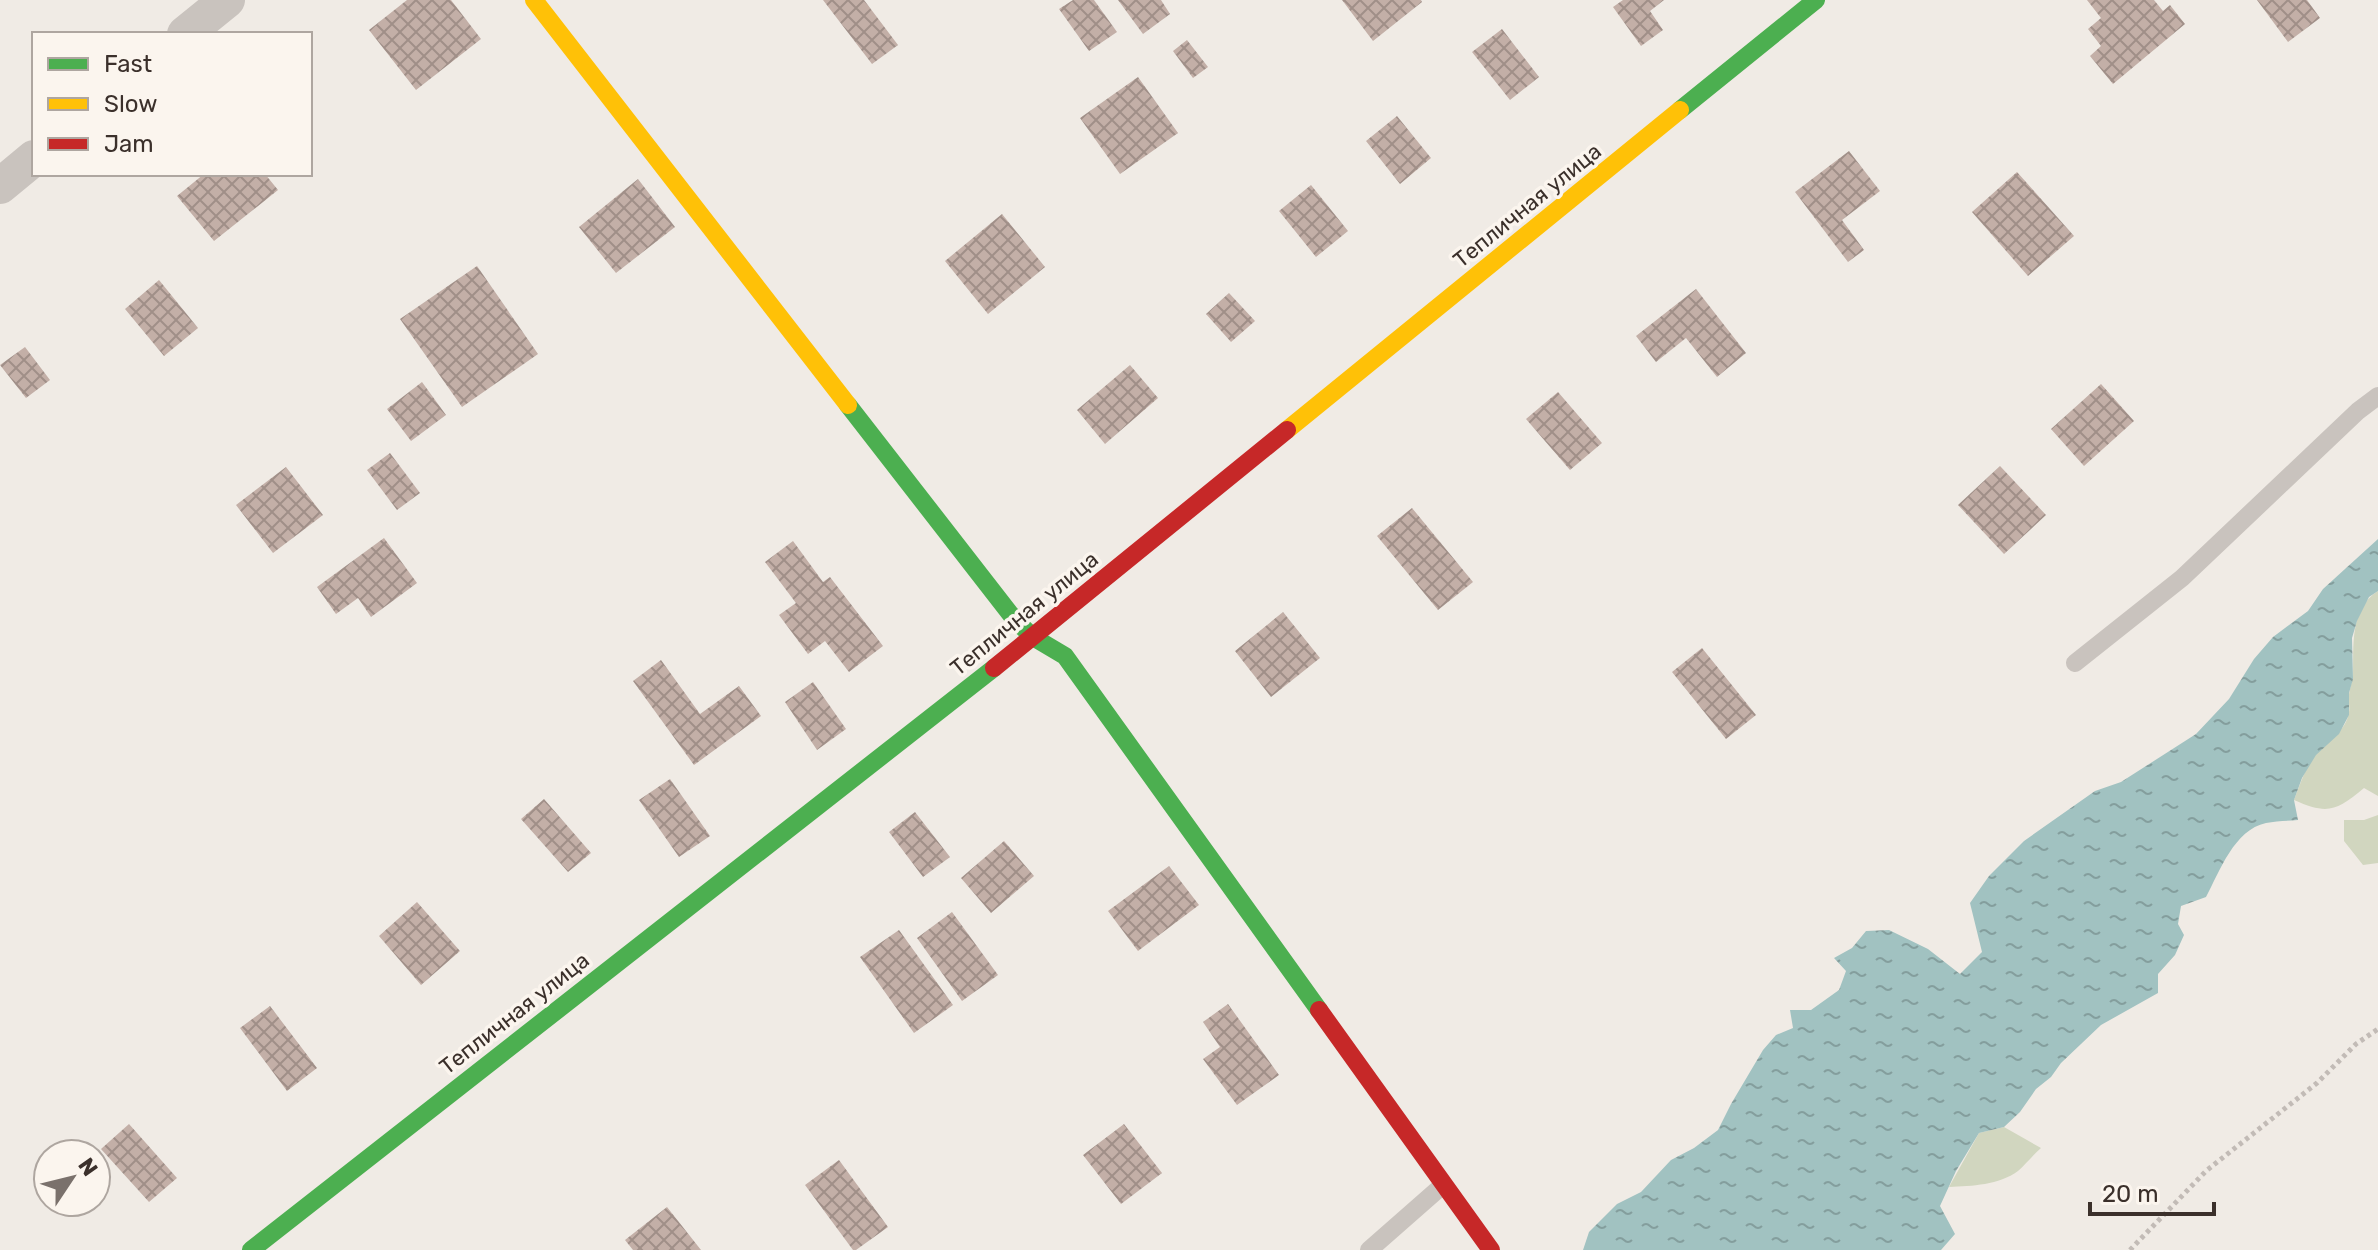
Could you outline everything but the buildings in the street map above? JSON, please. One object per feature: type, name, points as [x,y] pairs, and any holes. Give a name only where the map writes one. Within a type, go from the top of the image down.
[{"type":"street","points":[[187,32],[227,0]]},
{"type":"street","points":[[534,0],[1015,620],[1033,637],[1065,656],[1491,1250]]},
{"type":"street","name":"Тепличная улица","points":[[251,1250],[1033,637],[1816,0]]},
{"type":"street","points":[[0,186],[32,160]]},
{"type":"lane","points":[[2075,663],[2182,578],[2358,411],[2378,396]]},
{"type":"lane","points":[[1369,1250],[1443,1185]]},
{"type":"path","points":[[2130,1250],[2206,1171],[2317,1083],[2356,1044],[2378,1029]]},
{"type":"green space","points":[[2378,591],[2378,796],[2364,788],[2339,806],[2315,808],[2294,800],[2311,760],[2340,731],[2347,719],[2355,629],[2362,608]]},
{"type":"green space","points":[[2378,815],[2378,863],[2363,865],[2344,841],[2344,820],[2364,820]]},
{"type":"green space","points":[[2004,1127],[2041,1148],[2011,1176],[1994,1182],[1949,1187],[1979,1133]]},
{"type":"water","points":[[2378,539],[2378,591],[2369,597],[2352,638],[2353,679],[2349,693],[2349,715],[2339,734],[2316,755],[2302,778],[2294,800],[2298,820],[2266,823],[2245,834],[2229,853],[2206,897],[2181,906],[2178,924],[2184,935],[2175,955],[2158,974],[2158,993],[2101,1025],[2036,1089],[2020,1112],[2004,1127],[1979,1133],[1940,1206],[1955,1234],[1941,1250],[1583,1250],[1589,1232],[1617,1204],[1641,1192],[1671,1160],[1718,1130],[1763,1050],[1776,1035],[1793,1028],[1790,1010],[1811,1010],[1839,990],[1846,971],[1834,958],[1852,948],[1866,931],[1889,930],[1928,949],[1960,974],[1982,952],[1970,903],[1989,876],[2024,841],[2095,791],[2121,782],[2196,734],[2229,699],[2254,659],[2273,637],[2308,611],[2323,589]]},
{"type":"traffic: fast","points":[[1680,110],[1816,0]]},
{"type":"traffic: fast","points":[[848,405],[1015,620],[1033,637],[1065,656],[1319,1010]]},
{"type":"traffic: fast","points":[[251,1250],[994,668]]},
{"type":"traffic: slow","points":[[534,0],[848,405]]},
{"type":"traffic: slow","points":[[1287,430],[1680,110]]},
{"type":"traffic: jam","points":[[994,668],[1287,430]]},
{"type":"traffic: jam","points":[[1319,1010],[1491,1250]]}]
